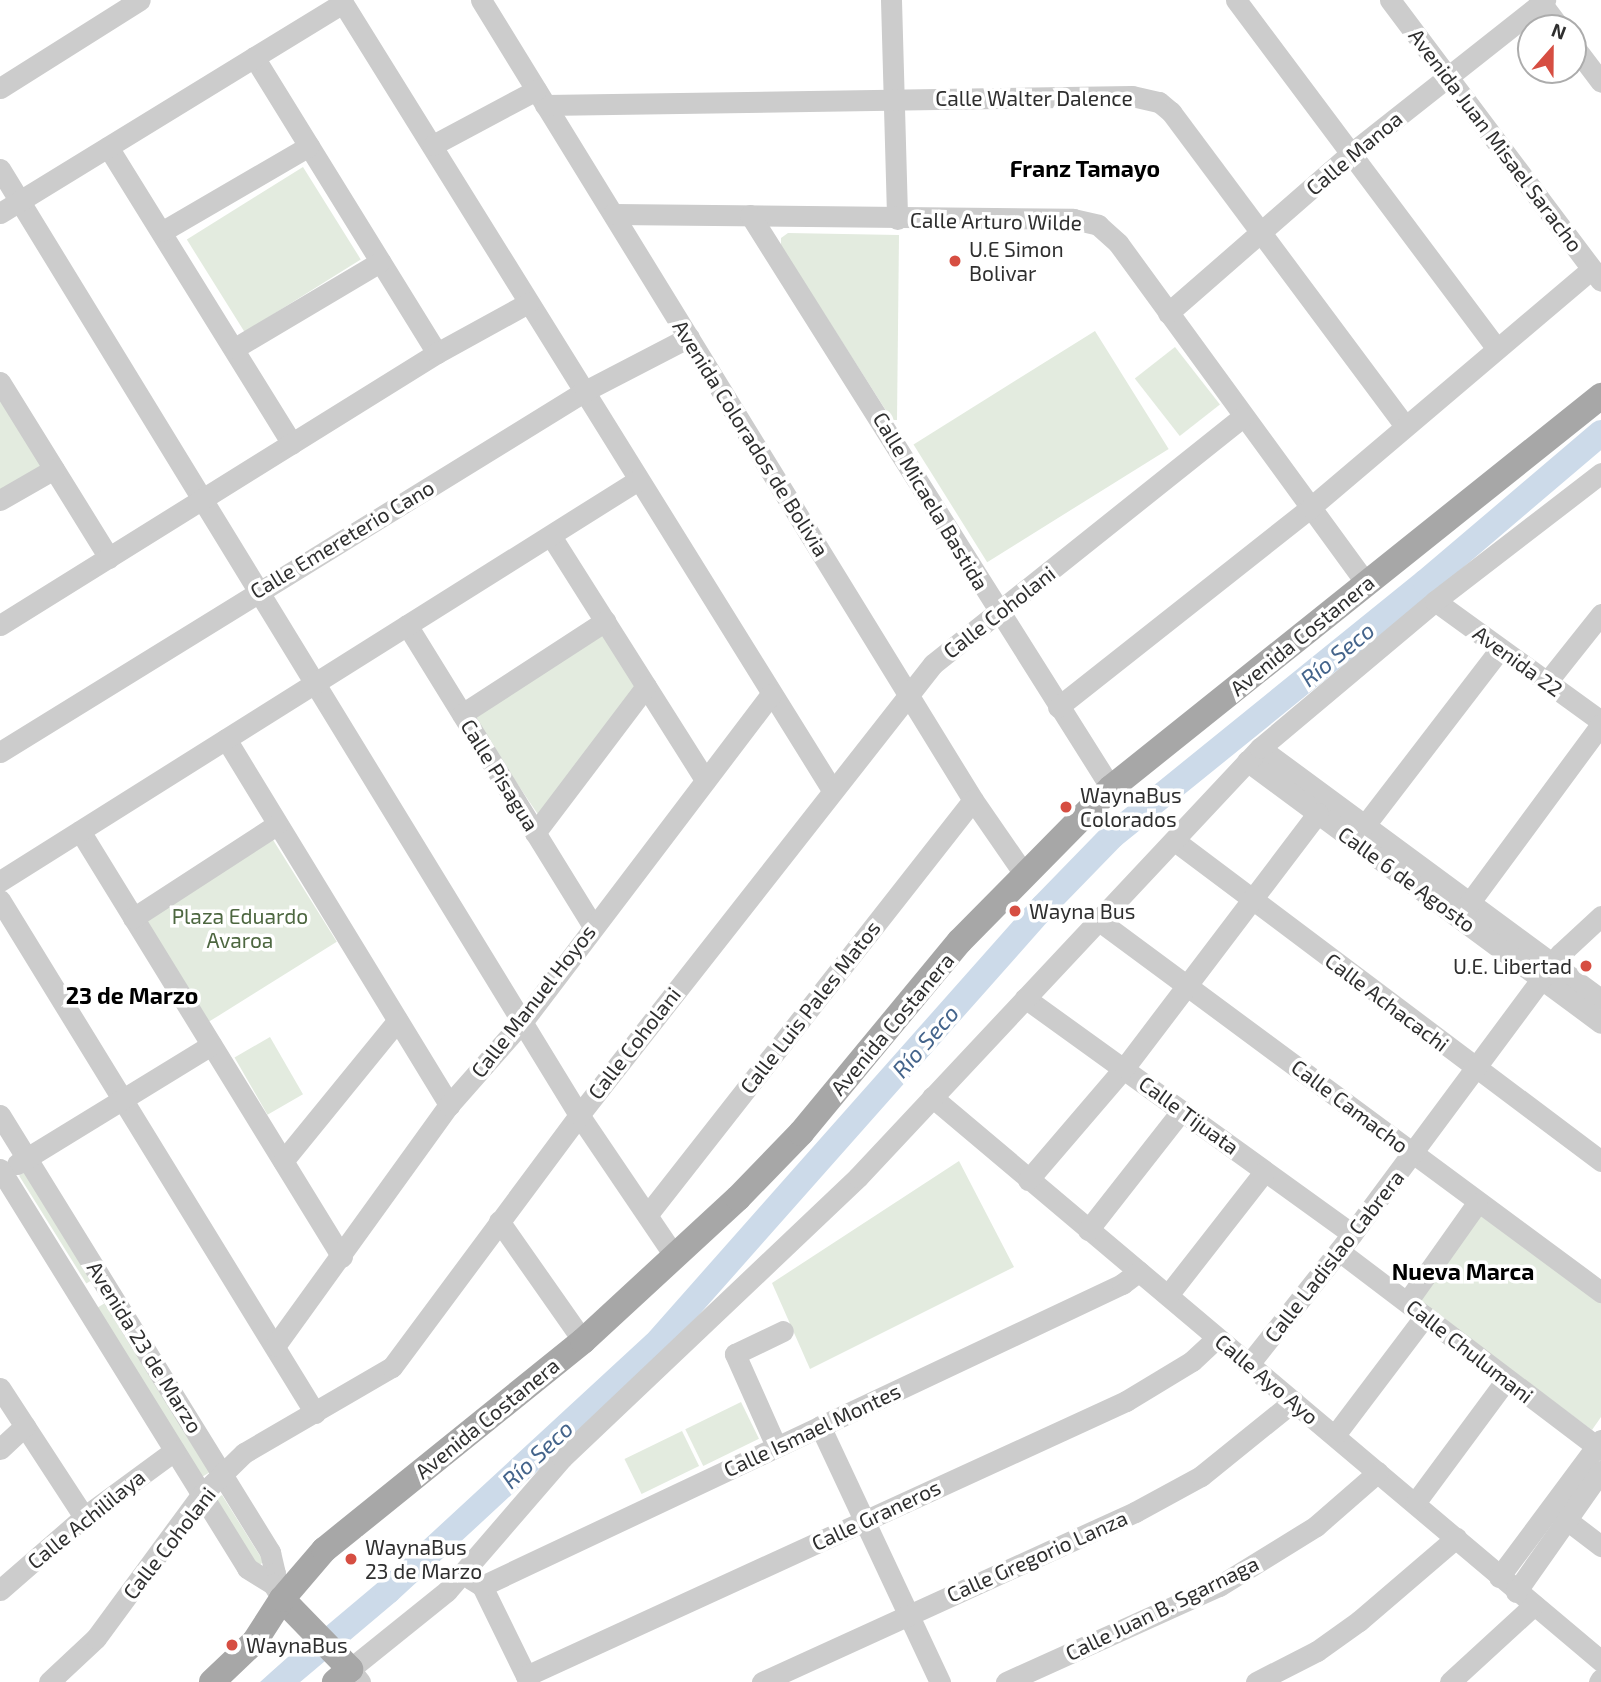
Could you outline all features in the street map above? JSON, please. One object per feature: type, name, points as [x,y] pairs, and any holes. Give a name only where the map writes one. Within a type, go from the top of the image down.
[{"type":"main road","name":"Avenida Costanera","points":[[212,1682],[255,1641],[277,1592],[347,1530],[583,1341],[675,1257],[801,1133],[960,942],[1111,788],[1601,396]]},
{"type":"main road","points":[[277,1592],[344,1671]]},
{"type":"street","points":[[0,88],[139,0]]},
{"type":"street","name":"Avenida Colorados de Bolivia","points":[[481,0],[973,800],[1024,874]]},
{"type":"street","points":[[891,0],[890,99],[897,219]]},
{"type":"street","points":[[1236,0],[1349,155],[1496,347]]},
{"type":"street","name":"Avenida Juan Misael Saracho","points":[[1390,0],[1597,275]]},
{"type":"street","name":"Calle Manoa","points":[[1168,313],[1349,155],[1542,1]]},
{"type":"street","points":[[0,213],[342,2],[831,788]]},
{"type":"street","points":[[254,57],[438,354]]},
{"type":"street","points":[[1587,64],[1601,82]]},
{"type":"street","name":"Calle Walter Dalence","points":[[541,97],[890,99],[1132,96],[1159,102],[1171,112],[1258,234],[1404,425]]},
{"type":"street","points":[[433,145],[541,97]]},
{"type":"street","points":[[163,231],[309,146]]},
{"type":"street","points":[[108,147],[163,231],[292,444]]},
{"type":"street","points":[[0,169],[255,592],[579,1115],[675,1257]]},
{"type":"street","name":"Calle Arturo Wilde","points":[[613,214],[1088,221],[1118,243],[1241,417],[1367,584]]},
{"type":"street","name":"Calle Micaela Bastida","points":[[750,215],[1111,788]]},
{"type":"street","points":[[235,348],[380,262]]},
{"type":"street","points":[[1058,707],[1311,507],[1496,347],[1597,275]]},
{"type":"street","points":[[0,625],[438,354],[528,303]]},
{"type":"street","name":"Calle Emereterio Cano","points":[[0,752],[255,592],[585,391],[690,338]]},
{"type":"street","points":[[0,382],[109,558]]},
{"type":"street","name":"Calle Coholani","points":[[49,1682],[96,1638],[201,1495],[257,1444],[392,1367],[579,1115],[831,788],[933,664],[1241,417]]},
{"type":"street","points":[[0,500],[54,468]]},
{"type":"street","points":[[344,1671],[473,1580],[562,1458],[858,1177],[1254,754],[1435,601],[1601,473]]},
{"type":"street","points":[[0,881],[638,480]]},
{"type":"street","points":[[551,536],[705,780]]},
{"type":"street","name":"Avenida 22","points":[[1435,601],[1601,722]]},
{"type":"street","points":[[1547,682],[1601,614]]},
{"type":"street","points":[[462,714],[605,621]]},
{"type":"street","name":"Calle Pisagua","points":[[407,625],[592,925]]},
{"type":"street","points":[[1365,825],[1500,649]]},
{"type":"street","points":[[536,833],[646,686]]},
{"type":"street","name":"Calle Manuel Hoyos","points":[[275,1346],[449,1105],[523,1021],[592,925],[771,694]]},
{"type":"street","points":[[1470,902],[1601,722]]},
{"type":"street","points":[[226,739],[449,1105]]},
{"type":"street","name":"Calle 6 de Agosto","points":[[1254,754],[1318,813],[1547,971],[1601,999]]},
{"type":"street","name":"Calle 6 de Agosto","points":[[1254,754],[1365,825],[1470,902],[1601,1023]]},
{"type":"street","name":"Calle Luis Pales Matos","points":[[648,1214],[973,800]]},
{"type":"street","points":[[1028,1180],[1125,1068],[1318,813]]},
{"type":"street","points":[[133,918],[276,825]]},
{"type":"street","points":[[80,831],[341,1257]]},
{"type":"street","name":"Calle Achacachi","points":[[1175,841],[1601,1161]]},
{"type":"street","points":[[0,900],[315,1413]]},
{"type":"street","name":"Calle Ladislao Cabrera","points":[[1249,1364],[1345,1243],[1547,971],[1601,916]]},
{"type":"street","name":"Calle Camacho","points":[[1098,919],[1477,1203],[1601,1292]]},
{"type":"street","name":"Calle Tijuata","points":[[1025,998],[1265,1171],[1345,1243]]},
{"type":"street","points":[[283,1161],[397,1021]]},
{"type":"street","points":[[1,1172],[211,1045]]},
{"type":"street","name":"Calle Ayo Ayo","points":[[932,1097],[1601,1661]]},
{"type":"street","points":[[1088,1230],[1182,1110]]},
{"type":"street","name":"Avenida 23 de Marzo","points":[[0,1115],[271,1552],[277,1592]]},
{"type":"street","points":[[1168,1296],[1265,1171]]},
{"type":"street","name":"Avenida 23 de Marzo","points":[[1,1172],[247,1568],[277,1592]]},
{"type":"street","points":[[1407,1302],[1477,1203]]},
{"type":"street","points":[[499,1221],[583,1341]]},
{"type":"street","name":"Calle Chulumani","points":[[1345,1243],[1407,1302],[1506,1380],[1600,1446]]},
{"type":"street","name":"Calle Ismael Montes","points":[[473,1580],[820,1426],[1122,1284],[1139,1271]]},
{"type":"street","points":[[81,1299],[107,1285]]},
{"type":"street","points":[[1335,1436],[1425,1316]]},
{"type":"street","points":[[776,1446],[735,1354],[783,1331]]},
{"type":"street","name":"Calle Graneros","points":[[528,1679],[864,1520],[1126,1401],[1192,1361],[1217,1338]]},
{"type":"street","points":[[1415,1503],[1506,1380]]},
{"type":"street","points":[[0,1388],[84,1517]]},
{"type":"street","name":"Calle Gregorio Lanza","points":[[762,1682],[907,1613],[1135,1512],[1201,1476],[1294,1401]]},
{"type":"street","points":[[0,1449],[25,1426]]},
{"type":"street","points":[[820,1426],[940,1682]]},
{"type":"street","points":[[1516,1592],[1558,1513],[1600,1446]]},
{"type":"street","name":"Calle Achililaya","points":[[0,1590],[84,1517],[174,1451]]},
{"type":"street","points":[[1499,1577],[1601,1471]]},
{"type":"street","name":"Calle Juan B. Sgarnaga","points":[[1006,1682],[1219,1586],[1316,1526],[1378,1472]]},
{"type":"street","points":[[1558,1513],[1601,1546]]},
{"type":"street","points":[[1256,1682],[1317,1651],[1359,1621],[1456,1538]]},
{"type":"street","points":[[473,1580],[528,1679]]},
{"type":"street","points":[[1450,1682],[1534,1605]]},
{"type":"green space","points":[[303,167],[361,259],[245,332],[187,240]]},
{"type":"green space","points":[[788,233],[899,235],[897,420],[892,420],[781,246],[781,238]]},
{"type":"green space","points":[[1095,331],[1169,449],[987,562],[914,444]]},
{"type":"green space","points":[[1175,347],[1220,405],[1180,436],[1135,378]]},
{"type":"green space","points":[[0,387],[48,462],[0,490]]},
{"type":"green space","points":[[603,633],[637,683],[539,816],[473,718]]},
{"type":"green space","name":"Plaza Eduardo Avaroa","points":[[270,835],[337,942],[209,1022],[142,915]]},
{"type":"green space","points":[[270,1037],[303,1094],[267,1115],[234,1058]]},
{"type":"green space","points":[[959,1161],[1014,1267],[810,1369],[772,1283]]},
{"type":"green space","points":[[25,1172],[92,1280],[86,1283],[19,1176]]},
{"type":"green space","points":[[1481,1211],[1601,1299],[1601,1417],[1592,1430],[1415,1298]]},
{"type":"green space","points":[[105,1303],[210,1472],[201,1478],[96,1309]]},
{"type":"green space","points":[[741,1402],[759,1439],[703,1466],[685,1429]]},
{"type":"green space","points":[[682,1431],[699,1466],[642,1494],[624,1459]]},
{"type":"green space","points":[[222,1495],[264,1562],[257,1566],[215,1499]]},
{"type":"water","points":[[307,1640],[324,1657],[296,1682],[260,1682]]},
{"type":"waterway","name":"Río Seco","points":[[280,1682],[388,1591],[655,1345],[1043,907],[1112,836],[1426,582],[1601,433]]},
{"type":"place","name":"U.E Simon Bolivar","points":[[955,261]]},
{"type":"place","name":"WaynaBus Colorados","points":[[1066,807]]},
{"type":"place","name":"Wayna Bus","points":[[1015,911]]},
{"type":"place","name":"U.E. Libertad","points":[[1586,966]]},
{"type":"place","name":"WaynaBus 23 de Marzo","points":[[351,1559]]},
{"type":"place","name":"WaynaBus","points":[[232,1645]]},
{"type":"district","name":"Franz Tamayo","points":[[1085,168]]},
{"type":"district","name":"23 de Marzo","points":[[132,995]]},
{"type":"district","name":"Nueva Marca","points":[[1463,1271]]}]
